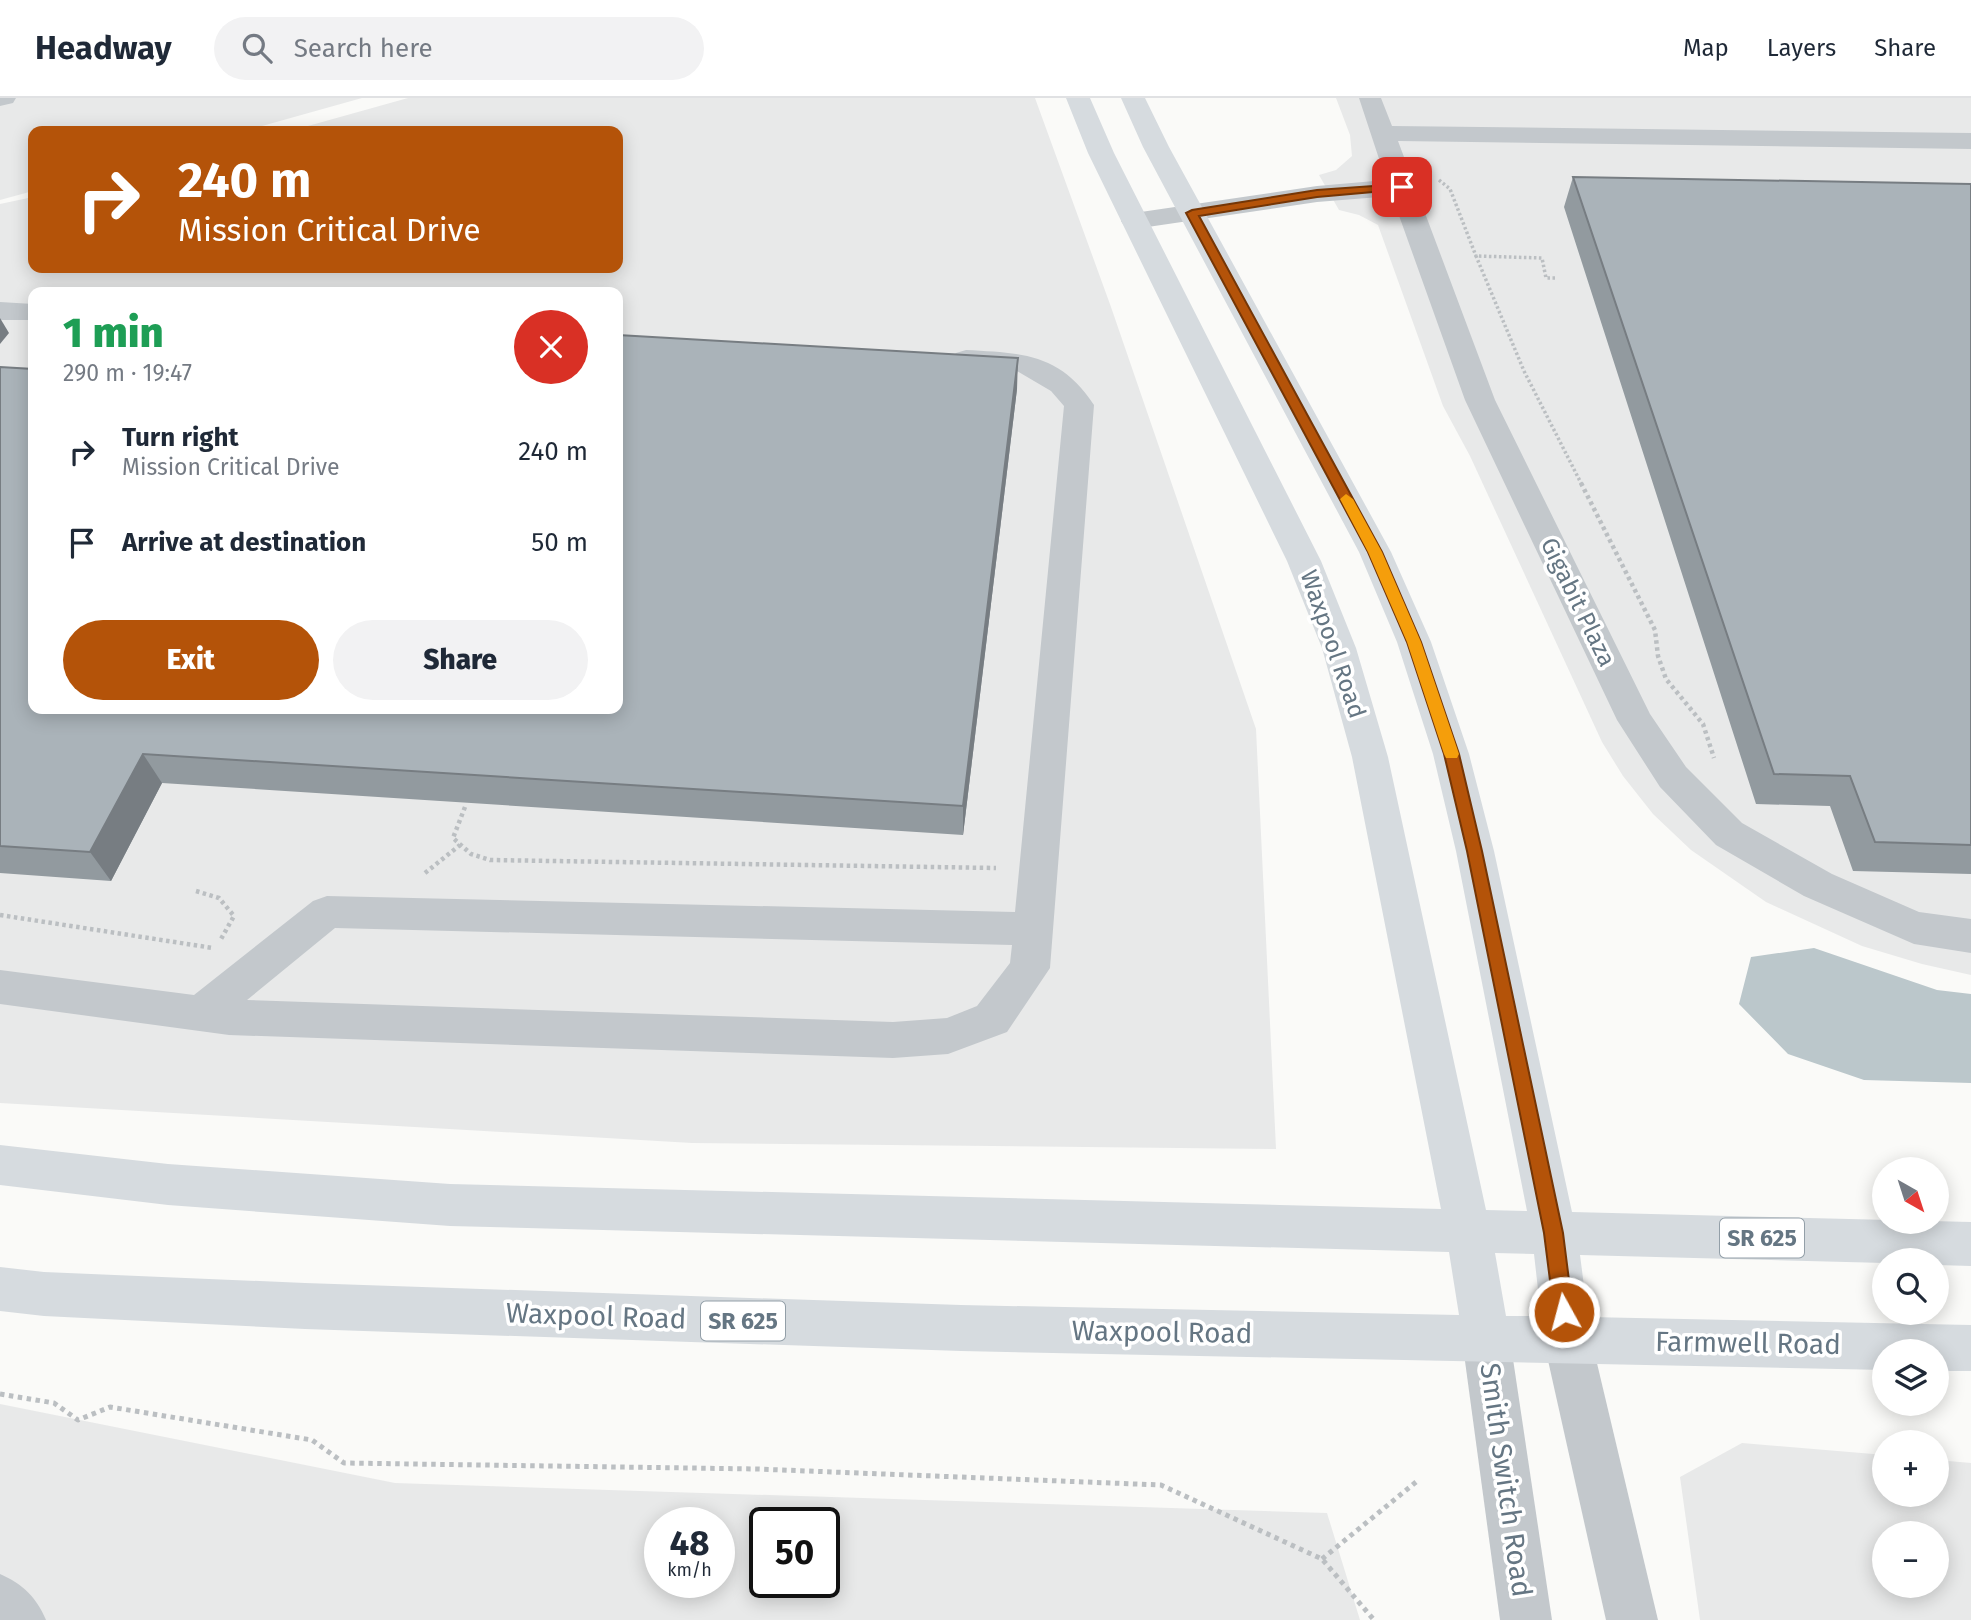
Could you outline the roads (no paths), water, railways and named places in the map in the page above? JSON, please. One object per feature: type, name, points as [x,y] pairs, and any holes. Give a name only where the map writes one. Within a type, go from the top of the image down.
[{"type":"main road","name":"Waxpool Road","points":[[1078,98],[1101,153],[1304,561],[1339,648],[1370,757],[1468,1231],[1486,1339]]},
{"type":"main road","points":[[1133,98],[1375,552],[1414,642],[1451,754],[1475,851],[1554,1233],[1567,1338]]},
{"type":"main road","name":"SR 625","points":[[0,1165],[68,1175],[245,1192],[450,1205],[1971,1244]]},
{"type":"main road","name":"Waxpool Road","points":[[0,1289],[44,1294],[305,1306],[947,1327],[1486,1339],[1567,1338]]},
{"type":"main road","name":"Farmwell Road","points":[[1567,1338],[1971,1348]]},
{"type":"street","name":"Gigabit Plaza","points":[[1370,100],[1480,400],[1635,720],[1673,777],[1729,834],[1818,885],[1914,928],[1971,936]]},
{"type":"street","points":[[1382,133],[1971,141]]},
{"type":"street","points":[[1135,221],[1317,194],[1402,187]]},
{"type":"street","points":[[0,311],[28,312]]},
{"type":"street","points":[[0,987],[200,1014],[256,1018],[893,1040],[948,1036],[992,1019],[1030,968],[1079,405],[1062,384],[1023,362],[939,358]]},
{"type":"street","points":[[200,1014],[327,912],[1034,929]]},
{"type":"street","points":[[1567,1338],[1632,1620]]},
{"type":"street","name":"Smith Switch Road","points":[[1486,1339],[1525,1620]]},
{"type":"street","points":[[0,1600],[20,1620]]}]
